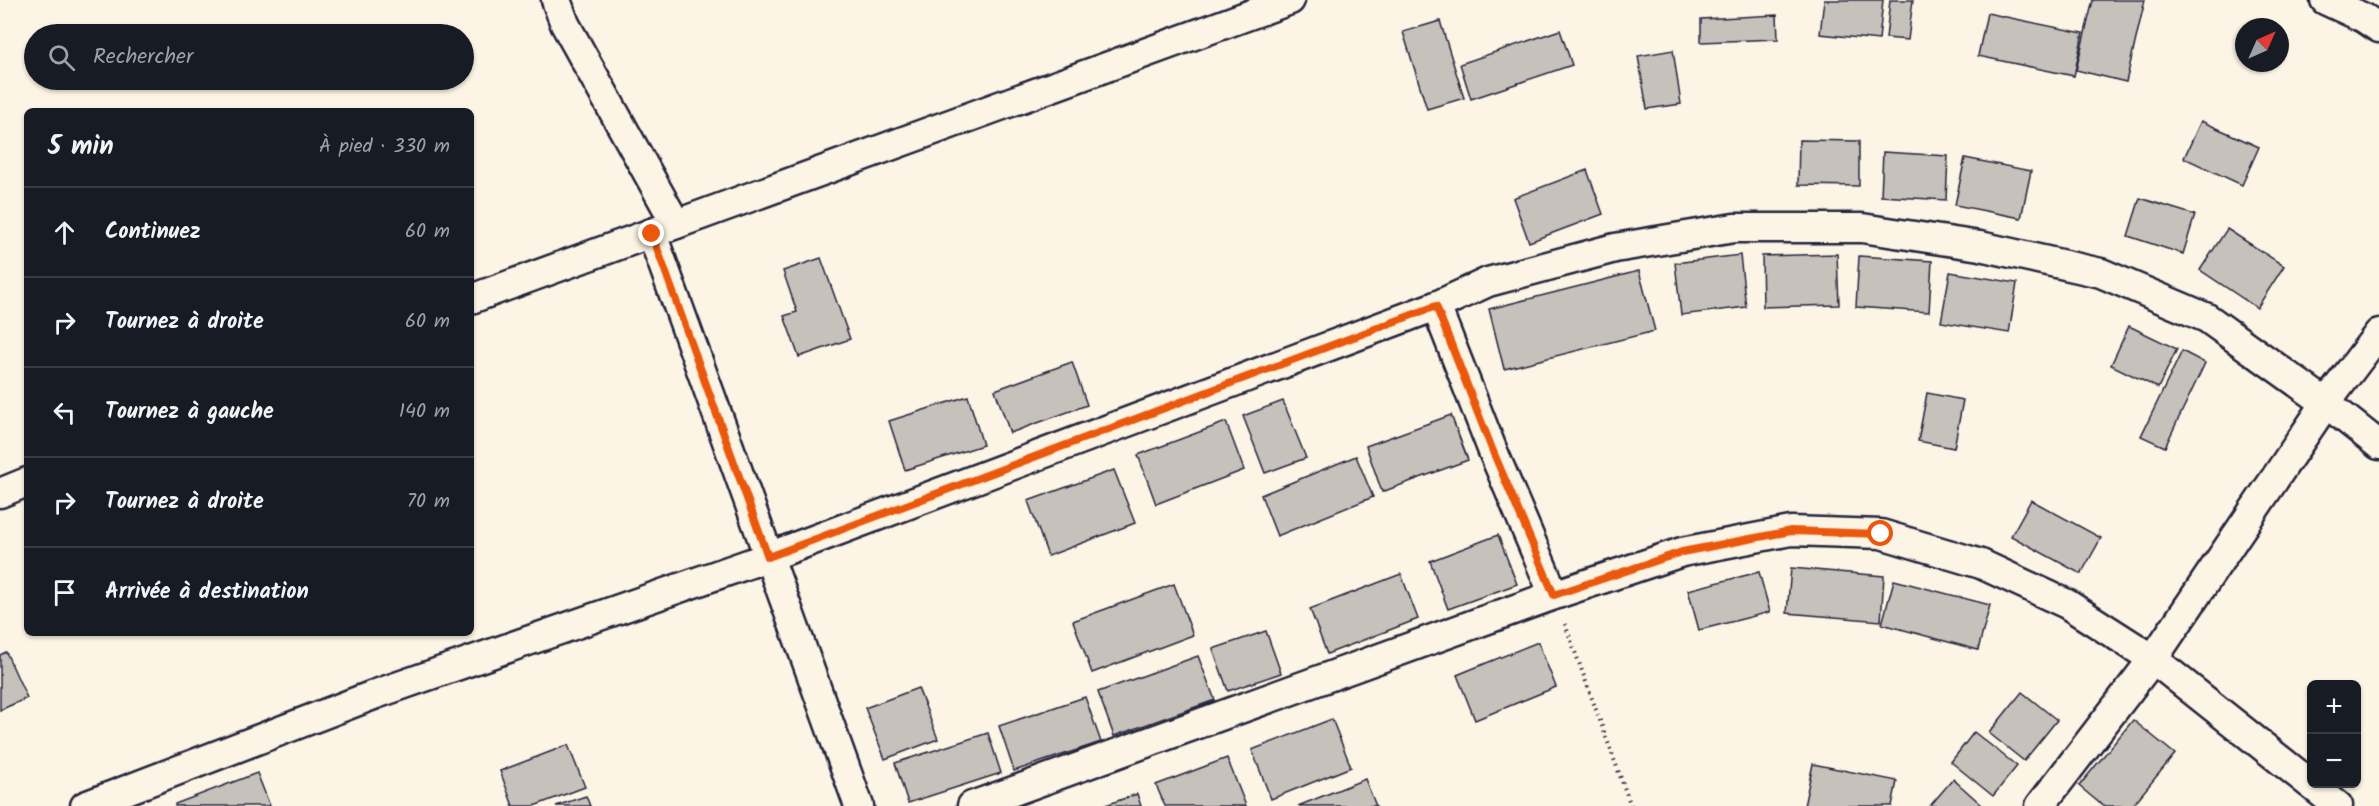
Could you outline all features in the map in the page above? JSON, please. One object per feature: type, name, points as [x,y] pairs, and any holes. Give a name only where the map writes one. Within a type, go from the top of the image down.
[{"type":"street","points":[[556,0],[565,24],[664,229],[768,557],[859,806]]},
{"type":"street","points":[[474,298],[1290,0]]},
{"type":"street","points":[[2325,0],[2364,18],[2379,28]]},
{"type":"street","points":[[85,806],[376,694],[768,557],[1436,306],[1488,282],[1614,248],[1734,228],[1862,228],[1980,246],[2101,273],[2207,318],[2326,403],[2379,445]]},
{"type":"street","points":[[1436,306],[1492,449],[1554,595]]},
{"type":"street","points":[[2040,806],[2153,659],[2326,403],[2379,333]]},
{"type":"street","points":[[0,493],[24,483]]},
{"type":"street","points":[[972,806],[1554,595],[1682,552],[1791,531],[1881,534],[1981,564],[2067,604],[2153,659],[2338,806]]},
{"type":"path","points":[[1554,595],[1631,806]]},
{"type":"building","points":[[1824,0],[1883,0],[1879,40],[1820,34]]},
{"type":"building","points":[[1890,0],[1913,0],[1908,40],[1886,38]]},
{"type":"building","points":[[2093,0],[2145,0],[2126,82],[2076,70]]},
{"type":"building","points":[[1987,13],[2083,33],[2074,76],[1978,56]]},
{"type":"building","points":[[1777,15],[1778,39],[1701,42],[1701,19]]},
{"type":"building","points":[[1440,21],[1464,98],[1427,109],[1403,32]]},
{"type":"building","points":[[1560,30],[1572,65],[1471,99],[1460,64]]},
{"type":"building","points":[[1673,50],[1681,104],[1647,109],[1638,56]]},
{"type":"building","points":[[2201,121],[2259,147],[2242,185],[2184,158]]},
{"type":"building","points":[[1799,140],[1859,141],[1859,186],[1798,185]]},
{"type":"building","points":[[1883,152],[1948,156],[1946,200],[1881,196]]},
{"type":"building","points":[[1965,158],[2031,171],[2021,218],[1955,205]]},
{"type":"building","points":[[1587,170],[1603,214],[1529,242],[1513,198]]},
{"type":"building","points":[[2140,198],[2195,215],[2183,254],[2128,236]]},
{"type":"building","points":[[2227,229],[2284,266],[2257,308],[2200,270]]},
{"type":"building","points":[[1837,254],[1839,305],[1763,307],[1762,256]]},
{"type":"building","points":[[1740,255],[1746,307],[1681,315],[1675,263]]},
{"type":"building","points":[[1859,256],[1932,261],[1929,312],[1856,307]]},
{"type":"building","points":[[821,258],[850,339],[799,357],[784,316],[797,312],[783,271]]},
{"type":"building","points":[[1639,271],[1655,331],[1504,369],[1489,309]]},
{"type":"building","points":[[1950,272],[2017,283],[2009,333],[1941,322]]},
{"type":"building","points":[[2129,326],[2177,349],[2158,388],[2111,365]]},
{"type":"building","points":[[2182,351],[2205,363],[2165,447],[2141,436]]},
{"type":"building","points":[[1072,362],[1087,405],[1010,433],[995,390]]},
{"type":"building","points":[[1927,393],[1963,400],[1954,448],[1918,441]]},
{"type":"building","points":[[968,396],[983,445],[905,470],[889,421]]},
{"type":"building","points":[[1283,401],[1306,458],[1265,473],[1243,416]]},
{"type":"building","points":[[1451,415],[1468,460],[1382,492],[1366,446]]},
{"type":"building","points":[[1226,422],[1244,470],[1156,504],[1138,455]]},
{"type":"building","points":[[1356,456],[1373,497],[1277,536],[1261,495]]},
{"type":"building","points":[[1114,470],[1135,523],[1048,556],[1028,501]]},
{"type":"building","points":[[2031,500],[2101,538],[2081,574],[2011,536]]},
{"type":"building","points":[[1498,535],[1517,584],[1448,609],[1430,561]]},
{"type":"building","points":[[1791,568],[1884,576],[1881,621],[1787,613]]},
{"type":"building","points":[[1759,572],[1770,612],[1699,630],[1688,590]]},
{"type":"building","points":[[1401,574],[1418,619],[1327,654],[1310,609]]},
{"type":"building","points":[[1894,580],[1990,605],[1978,650],[1882,624]]},
{"type":"building","points":[[1174,584],[1193,635],[1092,673],[1073,621]]},
{"type":"building","points":[[1266,631],[1281,673],[1228,691],[1213,649]]},
{"type":"building","points":[[1538,642],[1556,687],[1475,720],[1457,675]]},
{"type":"building","points":[[6,652],[27,698],[0,710],[0,655]]},
{"type":"building","points":[[1198,656],[1215,700],[1114,736],[1098,692]]},
{"type":"building","points":[[918,688],[938,739],[885,759],[865,708]]},
{"type":"building","points":[[2022,692],[2057,720],[2024,761],[1989,733]]},
{"type":"building","points":[[1085,697],[1101,742],[1014,771],[999,726]]},
{"type":"building","points":[[1332,719],[1351,767],[1271,799],[1252,750]]},
{"type":"building","points":[[2133,720],[2175,754],[2132,806],[2103,806],[2079,786]]},
{"type":"building","points":[[1974,732],[2017,766],[1993,796],[1951,762]]},
{"type":"building","points":[[988,733],[1001,773],[908,803],[895,763]]},
{"type":"building","points":[[568,745],[585,787],[534,806],[513,806],[500,771]]},
{"type":"building","points":[[1227,758],[1246,806],[1165,806],[1156,785]]},
{"type":"building","points":[[1813,764],[1897,781],[1892,806],[1804,806]]},
{"type":"building","points":[[257,773],[270,806],[175,806],[175,804]]},
{"type":"building","points":[[1365,779],[1376,806],[1298,806]]},
{"type":"building","points":[[1953,779],[1983,806],[1930,806]]},
{"type":"building","points":[[1137,794],[1141,806],[1103,806]]},
{"type":"building","points":[[586,796],[590,806],[556,806]]},
{"type":"route","points":[[652,234],[768,557],[1436,306],[1492,449],[1554,595],[1682,552],[1791,531],[1881,534]]}]
